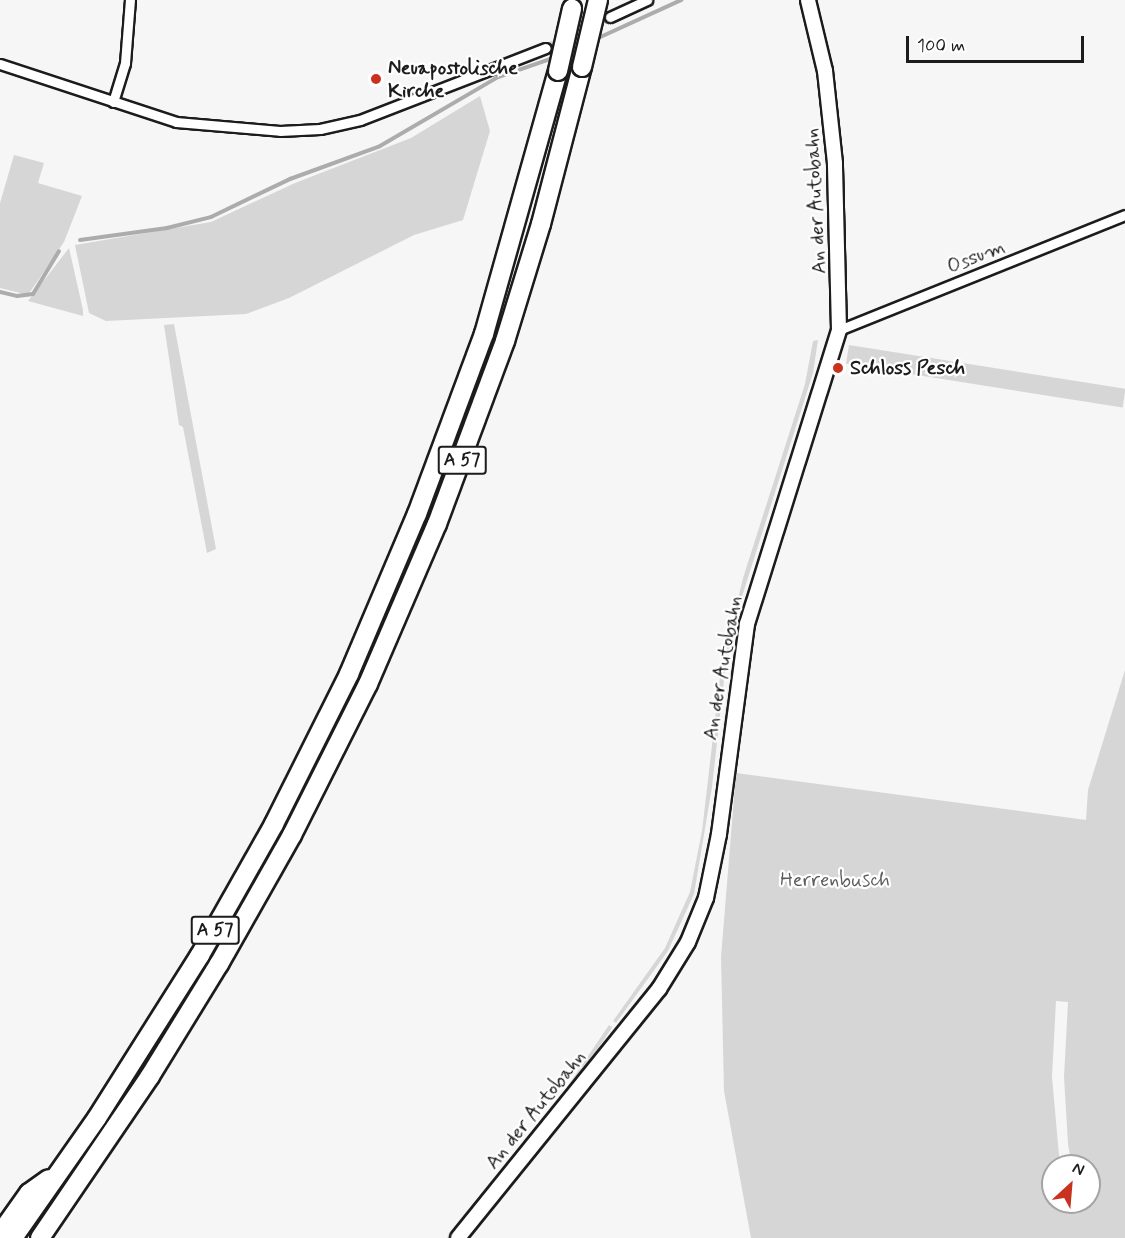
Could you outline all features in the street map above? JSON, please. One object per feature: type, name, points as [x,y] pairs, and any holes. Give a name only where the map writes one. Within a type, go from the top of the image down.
[{"type":"highway","name":"A 57","points":[[40,1238],[144,1085],[219,964],[292,835],[368,684],[437,524],[505,341],[541,224],[598,0]]},
{"type":"highway","name":"A 57","points":[[13,1238],[166,1012],[230,904],[349,674],[417,514],[484,334],[558,71],[573,5]]},
{"type":"highway","points":[[0,1234],[28,1193],[58,1173]]},
{"type":"main road","name":"An der Autobahn","points":[[458,1238],[659,989],[696,926],[716,853],[747,624],[839,330],[835,163],[825,71],[808,0]]},
{"type":"street","points":[[113,102],[125,63],[130,0]]},
{"type":"street","points":[[610,17],[647,0]]},
{"type":"street","points":[[0,64],[113,102],[205,127],[280,131],[320,129],[360,120],[435,94],[546,48]]},
{"type":"street","name":"Ossum","points":[[839,330],[1125,215]]},
{"type":"green space","points":[[480,96],[490,131],[463,220],[414,235],[289,298],[246,314],[106,321],[89,313],[75,245],[211,222],[295,183],[411,138]]},
{"type":"green space","points":[[14,155],[44,163],[38,183],[82,196],[64,242],[28,295],[0,288],[0,203]]},
{"type":"green space","points":[[69,248],[83,310],[83,316],[28,301]]},
{"type":"green space","points":[[174,324],[216,549],[207,553],[183,427],[179,425],[164,325]]},
{"type":"green space","points":[[818,340],[813,373],[738,609],[725,673],[720,675],[743,578],[805,384],[813,341]]},
{"type":"green space","points":[[849,345],[1125,389],[1123,408],[846,364]]},
{"type":"green space","points":[[805,415],[742,622],[732,675],[730,675],[743,610]]},
{"type":"green space","name":"Herrenbusch","points":[[1125,670],[1125,1238],[751,1238],[724,1091],[721,957],[736,773],[1086,820],[1088,790]],"holes":[[[1056,1001],[1068,1002],[1064,1077],[1070,1154],[1101,1154],[1101,1214],[1041,1214],[1041,1154],[1059,1154],[1052,1077]]]},
{"type":"green space","points":[[720,677],[724,680],[712,787],[694,894],[668,951],[616,1023],[613,1021],[665,948],[690,892],[702,831]]},
{"type":"green space","points":[[729,680],[714,833],[701,896],[683,940],[654,985],[623,1025],[672,953],[698,896],[711,833]]},
{"type":"green space","points":[[609,1025],[612,1027],[470,1238],[465,1238]]},
{"type":"green space","points":[[615,1031],[450,1238],[447,1238]]},
{"type":"waterway","points":[[596,39],[681,0]]},
{"type":"waterway","points":[[80,240],[167,228],[211,217],[290,179],[380,146],[498,77],[556,57]]},
{"type":"waterway","points":[[0,292],[17,296],[33,294],[59,251]]},
{"type":"tunnel","points":[[546,48],[610,17]]},
{"type":"place","name":"Neuapostolische Kirche","points":[[376,79]]},
{"type":"place","name":"Schloss Pesch","points":[[838,368]]}]
